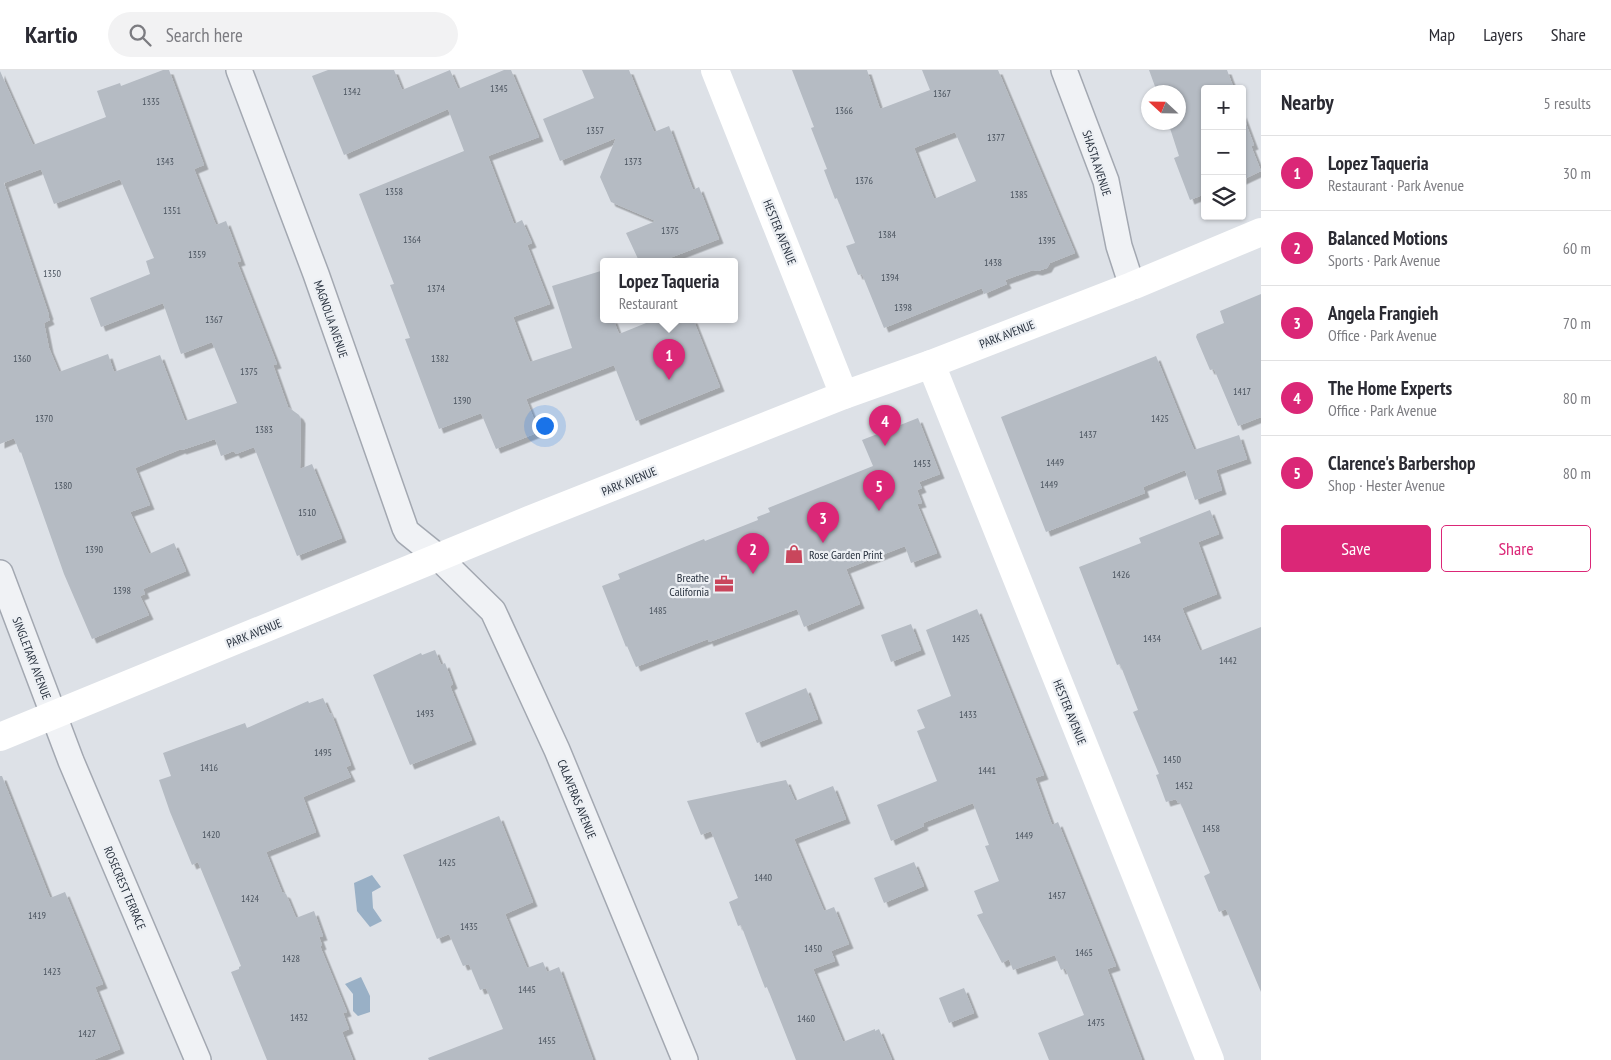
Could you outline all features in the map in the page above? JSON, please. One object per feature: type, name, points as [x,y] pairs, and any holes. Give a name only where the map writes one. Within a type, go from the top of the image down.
[{"type":"street","name":"MAGNOLIA AVENUE","points":[[239,70],[316,274],[405,528],[407,532],[438,557]]},
{"type":"street","name":"HESTER AVENUE","points":[[715,70],[844,395]]},
{"type":"street","name":"SHASTA AVENUE","points":[[1064,70],[1106,181],[1119,246],[1132,286]]},
{"type":"street","name":"PARK AVENUE","points":[[0,737],[438,557],[844,395],[931,364],[1132,286],[1261,232]]},
{"type":"street","name":"HESTER AVENUE","points":[[931,364],[1210,1060]]},
{"type":"street","name":"CALAVERAS AVENUE","points":[[438,557],[493,611],[557,750],[685,1060]]},
{"type":"street","name":"SINGLETARY AVENUE","points":[[0,573],[53,715]]},
{"type":"street","name":"ROSECREST TERRACE","points":[[53,715],[198,1060]]},
{"type":"water","points":[[372,875],[381,887],[372,892],[373,908],[382,921],[370,927],[357,911],[354,883]]},
{"type":"water","points":[[361,977],[370,996],[370,1012],[358,1016],[353,1011],[353,994],[345,984]]},
{"type":"building","points":[[163,70],[169,70],[204,165],[194,169],[216,225],[226,221],[241,261],[237,262],[277,364],[273,365],[288,407],[299,415],[301,419],[300,469],[312,464],[342,538],[297,556],[254,447],[236,454],[234,451],[221,456],[215,439],[181,449],[135,468],[150,505],[130,512],[149,554],[174,543],[186,571],[143,589],[145,594],[140,596],[149,615],[92,639],[64,574],[21,452],[14,438],[0,444],[0,71],[33,145],[106,117],[97,91],[120,83],[121,86]],"holes":[[[41,169],[54,204],[120,179],[154,258],[146,261],[150,274],[90,298],[101,327],[163,303],[181,354],[212,342],[237,403],[185,421],[160,355],[114,372],[108,354],[59,372],[49,348],[44,323],[50,320],[49,315],[4,183]]]},
{"type":"building","points":[[328,70],[394,70],[402,90],[450,70],[458,89],[504,70],[511,70],[539,137],[488,156],[514,224],[522,220],[532,243],[527,245],[550,304],[513,317],[530,362],[572,348],[552,286],[600,271],[600,323],[615,323],[619,334],[646,323],[695,323],[720,387],[636,421],[614,365],[526,399],[539,432],[496,449],[481,413],[439,429],[405,339],[410,338],[390,285],[394,284],[359,194],[464,151],[448,109],[344,155],[312,76]]},
{"type":"building","points":[[582,70],[629,70],[654,132],[669,126],[693,190],[699,187],[719,239],[670,258],[638,258],[626,233],[656,221],[611,202],[600,177],[616,138],[560,161],[543,119],[594,98]]},
{"type":"building","points":[[792,70],[867,70],[880,109],[930,90],[922,70],[998,70],[1075,253],[1050,263],[1047,268],[1038,271],[1033,270],[1005,280],[1007,284],[984,294],[982,288],[884,328],[862,274],[858,275],[846,246],[855,243],[824,170],[827,169],[811,128],[814,127]],"holes":[[[955,132],[976,181],[934,199],[914,148]]]},
{"type":"building","points":[[1149,70],[1227,70],[1233,85],[1201,85],[1201,196],[1190,200],[1174,158],[1179,156],[1171,130],[1186,130],[1186,85],[1154,85]]},
{"type":"building","points":[[1246,124],[1254,145],[1251,146],[1261,171],[1246,178]]},
{"type":"building","points":[[1261,294],[1261,417],[1238,426],[1214,369],[1210,370],[1196,337],[1197,334],[1224,323],[1220,311]]},
{"type":"building","points":[[1156,356],[1194,450],[1239,435],[1247,459],[1216,470],[1222,490],[1195,500],[1185,470],[1143,487],[1145,493],[1046,532],[1001,417]]},
{"type":"building","points":[[918,418],[940,474],[919,482],[922,488],[917,490],[922,503],[917,504],[937,553],[911,563],[905,546],[846,569],[860,604],[804,627],[797,609],[709,642],[708,639],[636,667],[602,586],[620,579],[618,574],[704,539],[705,541],[758,520],[757,517],[770,512],[768,508],[873,466],[862,440]]},
{"type":"building","points":[[1210,510],[1219,534],[1198,542],[1217,594],[1182,608],[1200,651],[1261,627],[1261,992],[1226,909],[1219,912],[1204,876],[1210,873],[1180,802],[1178,803],[1176,799],[1166,802],[1156,775],[1159,774],[1133,712],[1138,710],[1120,664],[1117,665],[1079,567],[1141,543],[1139,538]]},
{"type":"building","points":[[977,609],[1044,775],[1035,778],[1052,825],[1058,822],[1116,966],[1107,969],[1142,1060],[1049,1060],[1038,1033],[1084,1015],[1065,968],[1061,970],[1055,955],[1013,970],[1009,959],[1002,963],[977,915],[983,913],[974,891],[999,881],[985,846],[989,845],[973,803],[923,823],[924,826],[891,841],[877,805],[937,781],[917,731],[925,728],[917,710],[951,696],[926,630]]},
{"type":"building","points":[[911,624],[921,650],[891,662],[881,635]]},
{"type":"building","points":[[435,650],[441,665],[445,663],[453,684],[450,686],[472,740],[410,765],[373,675],[421,653],[422,655]]},
{"type":"building","points":[[806,688],[818,719],[757,743],[745,713]]},
{"type":"building","points":[[323,698],[331,713],[351,765],[346,767],[351,777],[303,797],[316,832],[266,852],[282,892],[286,894],[296,918],[314,911],[323,936],[319,937],[322,945],[320,946],[347,1012],[343,1013],[349,1029],[342,1032],[353,1060],[267,1060],[231,972],[239,969],[241,966],[198,862],[192,865],[159,780],[171,776],[163,753],[245,723],[247,728],[308,701],[309,703]]},
{"type":"building","points":[[0,776],[2,776],[50,898],[65,892],[103,984],[95,987],[120,1049],[93,1060],[0,1060]]},
{"type":"building","points":[[786,780],[795,801],[833,786],[846,819],[794,839],[824,911],[834,907],[849,944],[831,951],[835,961],[813,969],[843,1042],[879,1029],[892,1060],[796,1060],[767,987],[765,988],[741,925],[738,926],[729,902],[738,898],[711,831],[701,835],[687,801]]},
{"type":"building","points":[[499,816],[533,902],[505,914],[527,968],[543,962],[547,972],[559,967],[593,1060],[429,1060],[428,1058],[503,1029],[486,988],[480,990],[469,964],[463,966],[449,934],[437,939],[403,855]]},
{"type":"building","points":[[914,862],[924,886],[884,903],[874,878]]},
{"type":"building","points":[[964,988],[974,1013],[949,1023],[939,998]]},
{"type":"place","name":"Lopez Taqueria","points":[[669,380]]},
{"type":"place","name":"The Home Experts","points":[[885,446]]},
{"type":"place","name":"Clarence's Barbershop","points":[[879,511]]},
{"type":"place","name":"Angela Frangieh","points":[[823,543]]},
{"type":"place","name":"Rose Garden Print","points":[[794,554]]},
{"type":"place","name":"Balanced Motions","points":[[753,574]]},
{"type":"place","name":"Breathe California","points":[[724,584]]}]
